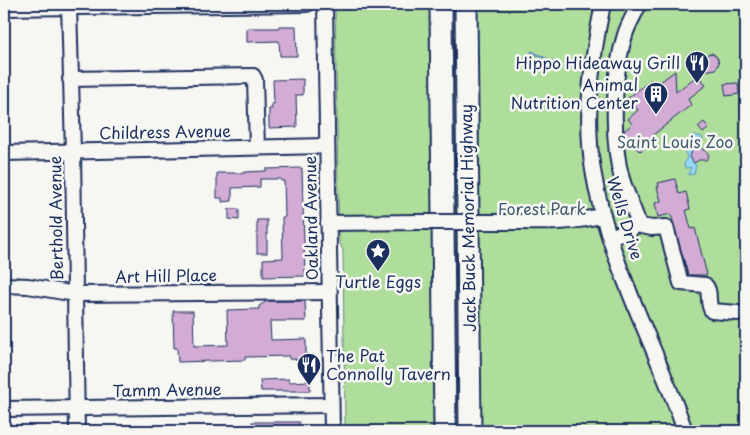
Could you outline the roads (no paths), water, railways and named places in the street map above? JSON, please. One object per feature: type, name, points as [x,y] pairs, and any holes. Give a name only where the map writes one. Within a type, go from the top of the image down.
[{"type":"highway","name":"Jack Buck Memorial Highway","points":[[441,4],[445,431]]},
{"type":"highway","name":"Jack Buck Memorial Highway","points":[[466,4],[470,431]]},
{"type":"street","points":[[4,8],[307,4]]},
{"type":"street","name":"Oakland Avenue","points":[[325,4],[332,431]]},
{"type":"street","name":"Wells Drive","points":[[603,4],[591,79],[589,110],[592,168],[610,237],[685,431]]},
{"type":"street","points":[[639,4],[626,33],[617,82],[615,137],[622,180],[641,226],[646,228],[666,227],[680,281],[684,284],[707,286],[709,293],[708,304],[712,312],[738,313]]},
{"type":"street","name":"Berthold Avenue","points":[[69,6],[77,431]]},
{"type":"street","points":[[70,79],[253,76],[255,80],[257,147]]},
{"type":"street","name":"Childress Avenue","points":[[4,153],[327,146]]},
{"type":"street","points":[[328,223],[578,220],[603,215]]},
{"type":"street","points":[[610,237],[632,229],[638,222]]},
{"type":"street","name":"Art Hill Place","points":[[4,285],[28,286],[75,294],[330,292]]},
{"type":"street","name":"Tamm Avenue","points":[[4,409],[331,405]]},
{"type":"water","points":[[692,136],[703,139],[698,142],[690,157],[696,166],[694,174],[688,175],[691,167],[685,168],[684,165],[687,158],[685,152],[687,144],[693,142]]},
{"type":"waterway","points":[[532,52],[552,62]]},
{"type":"place","name":"Hippo Hideaway Grill","points":[[697,84]]},
{"type":"place","name":"Animal Nutrition Center","points":[[656,115]]},
{"type":"place","name":"Turtle Eggs","points":[[378,272]]},
{"type":"place","name":"The Pat Connolly Tavern","points":[[309,386]]},
{"type":"park label","name":"Saint Louis Zoo","points":[[675,142]]},
{"type":"park label","name":"Forest Park","points":[[542,209]]}]
